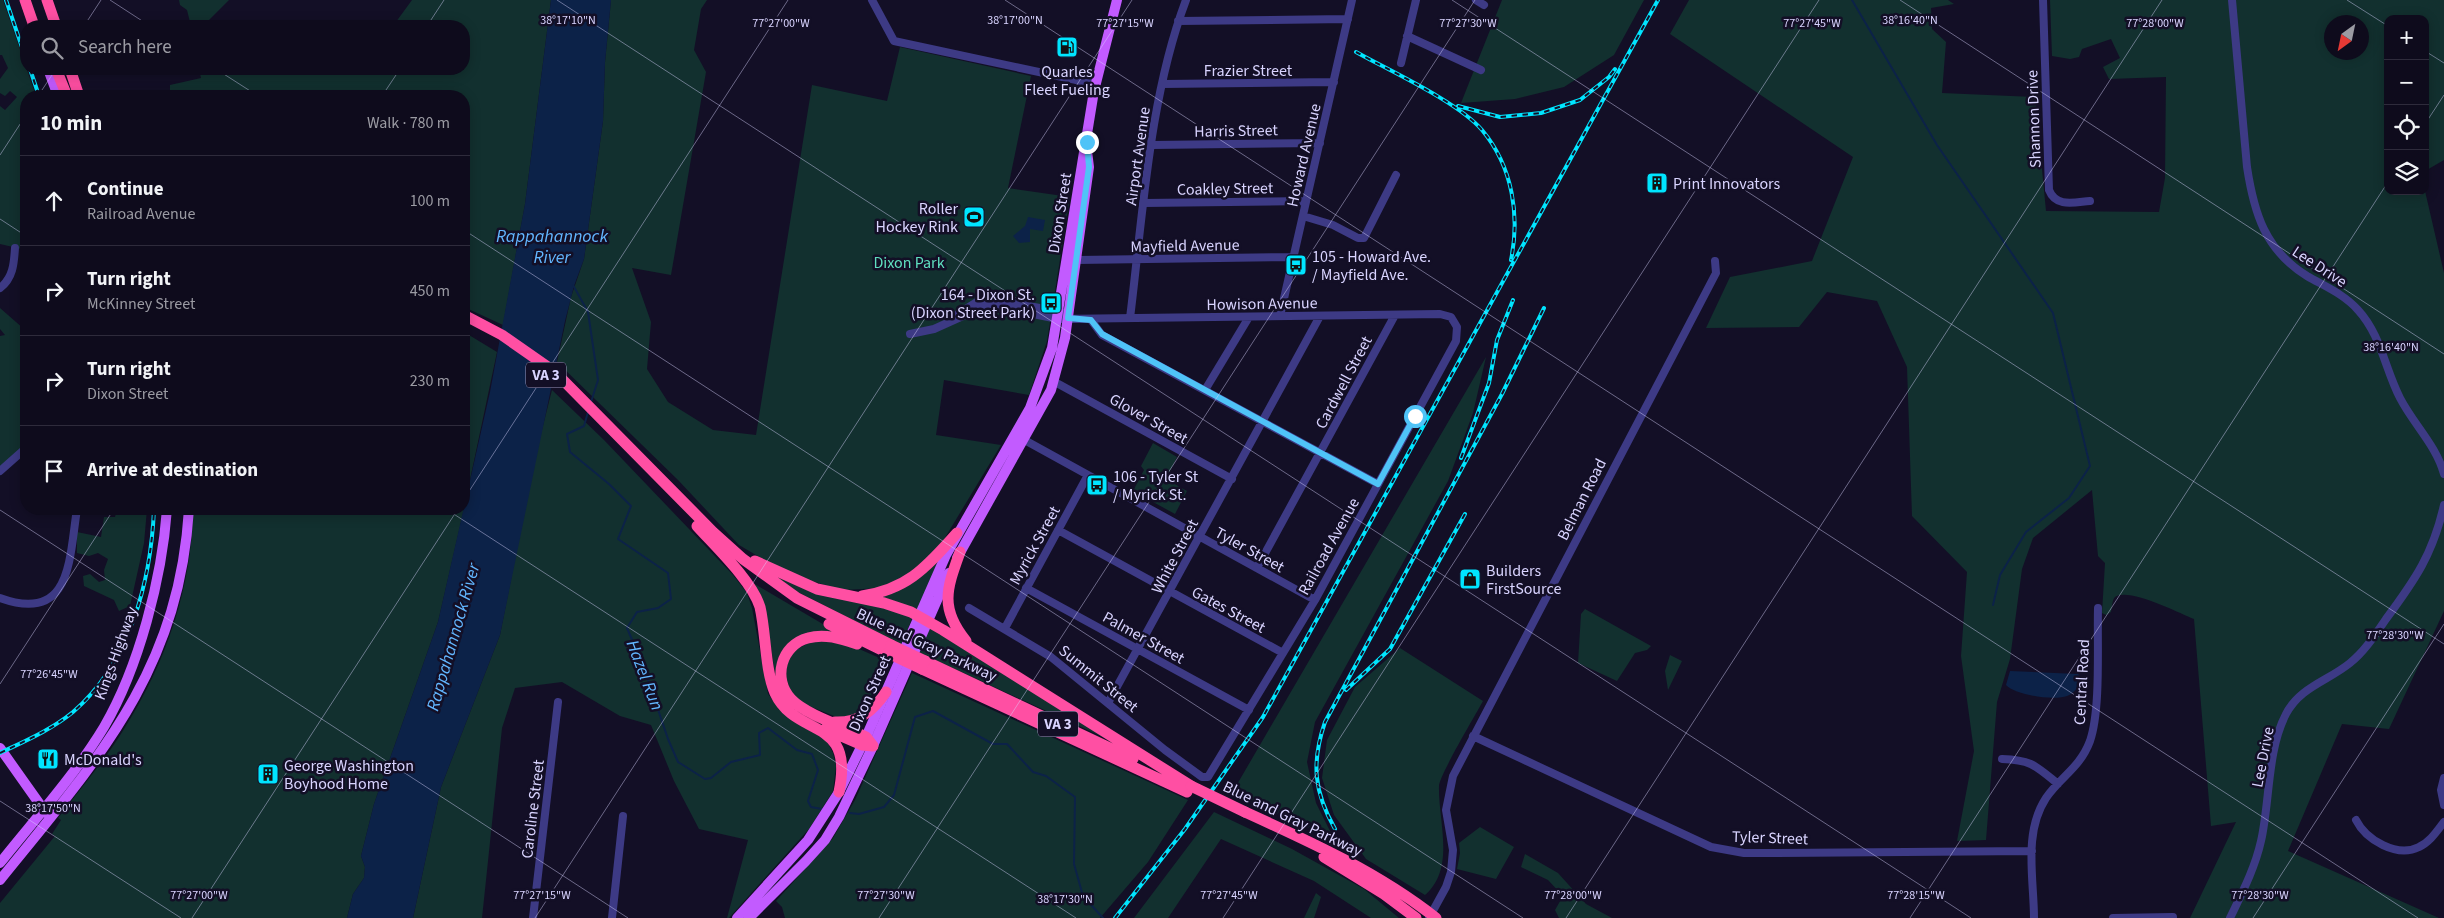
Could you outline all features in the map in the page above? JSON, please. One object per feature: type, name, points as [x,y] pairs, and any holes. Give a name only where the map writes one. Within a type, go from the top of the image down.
[{"type":"highway","points":[[25,0],[32,20]]},
{"type":"highway","points":[[47,0],[54,20]]},
{"type":"highway","points":[[58,75],[65,90]]},
{"type":"highway","points":[[72,75],[78,90]]},
{"type":"highway","name":"Blue and Gray Parkway","points":[[471,324],[519,346],[555,372],[697,526],[744,569],[783,597],[821,619],[890,649],[1355,866],[1395,889],[1432,917]]},
{"type":"highway","name":"Blue and Gray Parkway","points":[[609,431],[732,549],[797,598],[890,649]]},
{"type":"highway","points":[[697,526],[748,584],[757,600],[773,687],[779,700],[792,713],[827,734],[840,753],[842,776],[839,792]]},
{"type":"highway","points":[[851,597],[883,592],[912,578],[935,560],[957,533]]},
{"type":"highway","points":[[732,549],[797,582],[827,592],[895,606],[911,612],[979,652],[1189,789]]},
{"type":"highway","points":[[960,552],[948,588],[948,608],[959,632],[979,652]]},
{"type":"highway","points":[[867,743],[833,722],[802,707],[786,693],[780,674],[786,654],[802,640],[821,636],[890,649]]},
{"type":"highway","points":[[833,722],[851,722],[865,716],[886,692]]},
{"type":"highway","points":[[811,724],[867,743]]},
{"type":"highway","name":"Blue and Gray Parkway","points":[[1243,815],[1319,854],[1384,894],[1416,918]]},
{"type":"main road","points":[[1087,142],[1095,84],[1117,0]]},
{"type":"main road","points":[[50,75],[56,90]]},
{"type":"main road","name":"Dixon Street","points":[[749,918],[806,861],[832,829],[852,793],[867,743],[886,692],[1019,437],[1044,375],[1077,260],[1089,167],[1087,142]]},
{"type":"main road","name":"Dixon Street","points":[[737,918],[790,862],[817,829],[867,743],[923,620],[957,533],[1019,437],[1044,404],[1064,344],[1062,316],[1078,184],[1087,142]]},
{"type":"main road","name":"Kings Highway","points":[[0,880],[94,742],[122,688],[152,597],[162,551],[166,515]]},
{"type":"main road","name":"Kings Highway","points":[[0,863],[46,814],[113,734],[135,701],[155,658],[172,613],[181,573],[187,515]]},
{"type":"main road","points":[[0,748],[46,814]]},
{"type":"street","points":[[872,0],[894,42],[1095,84]]},
{"type":"street","name":"Airport Avenue","points":[[1130,318],[1144,203],[1162,84],[1178,20],[1186,0]]},
{"type":"street","name":"Howard Avenue","points":[[1280,316],[1352,0]]},
{"type":"street","points":[[1401,63],[1416,0]]},
{"type":"street","points":[[1476,0],[1484,5]]},
{"type":"street","name":"Shannon Drive","points":[[2042,0],[2049,190],[2052,196],[2059,202],[2090,201]]},
{"type":"street","name":"Lee Drive","points":[[2232,0],[2247,166],[2250,185],[2266,234],[2282,258],[2346,299],[2370,325],[2400,398],[2435,453],[2444,474]]},
{"type":"street","points":[[1178,20],[1348,19]]},
{"type":"street","points":[[1407,36],[1480,70]]},
{"type":"street","name":"Frazier Street","points":[[1162,84],[1334,82]]},
{"type":"street","name":"Harris Street","points":[[1152,145],[1320,143]]},
{"type":"street","points":[[1303,216],[1322,220],[1358,238],[1364,238],[1396,175]]},
{"type":"street","name":"Coakley Street","points":[[1144,203],[1306,201]]},
{"type":"street","points":[[0,288],[6,283],[12,272],[15,248]]},
{"type":"street","name":"Mayfield Avenue","points":[[1077,260],[1294,257]]},
{"type":"street","name":"Belman Road","points":[[1432,917],[1446,888],[1451,872],[1452,850],[1446,810],[1449,788],[1473,736],[1716,273],[1715,261]]},
{"type":"street","points":[[910,334],[934,329],[949,322],[970,305],[985,299],[1062,316]]},
{"type":"street","name":"Howison Avenue","points":[[1062,316],[1091,320],[1440,314],[1454,321]]},
{"type":"street","name":"Cardwell Street","points":[[1257,568],[1395,315]]},
{"type":"street","name":"White Street","points":[[1108,703],[1139,650],[1320,316]]},
{"type":"street","points":[[1206,390],[1249,317]]},
{"type":"street","points":[[1091,320],[1102,334],[1378,484]]},
{"type":"street","name":"Railroad Avenue","points":[[1206,777],[1210,775],[1315,600],[1456,341],[1458,332],[1454,321]]},
{"type":"street","name":"Glover Street","points":[[1053,381],[1232,479]]},
{"type":"street","name":"Tyler Street","points":[[1019,437],[1315,600]]},
{"type":"street","points":[[0,471],[20,453]]},
{"type":"street","name":"Myrick Street","points":[[1005,628],[1088,475]]},
{"type":"street","name":"Lee Drive","points":[[2230,918],[2246,884],[2261,841],[2276,745],[2285,715],[2294,702],[2307,690],[2347,665],[2364,649],[2421,571],[2436,537],[2444,505]]},
{"type":"street","points":[[0,598],[22,605],[34,605],[47,601],[57,592],[68,572],[76,515]]},
{"type":"street","name":"Gates Street","points":[[1058,530],[1283,654]]},
{"type":"street","name":"Palmer Street","points":[[1026,588],[1249,710]]},
{"type":"street","name":"Summit Street","points":[[969,608],[1051,657],[1165,750],[1202,777],[1206,777]]},
{"type":"street","name":"Central Road","points":[[2034,918],[2032,851],[2039,813],[2046,798],[2080,761],[2093,729],[2098,608]]},
{"type":"street","name":"Caroline Street","points":[[533,918],[558,702]]},
{"type":"street","name":"Tyler Street","points":[[1473,736],[1711,847],[1764,853],[2032,851]]},
{"type":"street","points":[[2002,759],[2030,762],[2058,784]]},
{"type":"street","points":[[2444,778],[2441,790],[2444,805]]},
{"type":"street","points":[[612,918],[623,816]]},
{"type":"street","points":[[2356,820],[2364,833],[2379,843],[2409,850],[2426,843],[2444,822]]},
{"type":"street","points":[[2113,918],[2173,917]]},
{"type":"green space","points":[[0,0],[3,0],[20,49],[20,75],[29,75],[34,90],[20,90],[20,249],[0,244],[0,106],[5,110],[17,97],[10,91],[5,96],[0,93],[0,79],[8,68],[2,55],[0,55]]},
{"type":"green space","points":[[179,0],[229,0],[209,20],[190,20],[187,10],[180,5]]},
{"type":"green space","points":[[412,0],[551,0],[525,204],[503,325],[470,310],[470,90],[170,90],[170,85],[201,78],[200,75],[470,75],[470,20],[397,20]]},
{"type":"green space","name":"Dixon Park","points":[[611,0],[707,0],[701,9],[694,50],[706,72],[671,275],[632,268],[651,322],[647,369],[668,402],[713,430],[756,435],[812,85],[887,101],[900,47],[1031,76],[1008,188],[1070,197],[1047,341],[1029,395],[944,380],[936,435],[1001,445],[943,541],[914,571],[883,588],[842,590],[805,579],[771,564],[739,545],[678,480],[557,362],[571,297],[584,259],[603,121],[605,62]]},
{"type":"green space","points":[[1502,0],[1644,0],[1614,55],[1564,87],[1515,99],[1461,103]]},
{"type":"green space","points":[[1689,0],[1948,0],[1954,4],[1931,8],[1932,29],[1946,42],[1942,93],[2035,97],[2046,211],[2159,212],[2165,178],[2166,77],[2109,79],[2103,67],[2120,58],[2111,39],[2082,49],[2079,57],[2070,59],[2052,56],[2050,0],[2444,0],[2444,160],[2429,169],[2429,15],[2384,15],[2384,195],[2426,195],[2444,273],[2444,611],[2389,729],[2342,724],[2288,851],[2439,918],[2190,918],[2236,822],[2211,826],[2194,619],[2154,602],[2131,595],[2115,597],[2111,612],[2106,615],[2102,613],[2105,563],[2098,556],[2092,490],[2033,538],[2022,569],[2010,659],[1997,702],[1986,840],[1957,841],[1974,751],[1961,656],[1967,572],[1912,516],[1907,367],[1877,301],[1827,292],[1799,327],[1706,328],[1730,277],[1812,261],[1853,157],[1670,34]]},
{"type":"green space","points":[[0,308],[20,326],[20,451],[0,468],[0,336],[5,335],[0,329]]},
{"type":"green space","points":[[470,336],[497,352],[470,480]]},
{"type":"green space","points":[[1486,357],[1473,413],[1448,481],[1315,722],[1307,762],[1316,803],[1334,839],[1232,793]]},
{"type":"green space","points":[[552,390],[604,440],[733,575],[747,593],[752,608],[768,694],[784,714],[827,741],[833,753],[836,766],[833,791],[809,829],[729,918],[727,918],[748,840],[699,829],[674,781],[651,725],[620,716],[562,682],[515,688],[502,728],[482,918],[413,918],[441,787],[500,635],[535,457]]},
{"type":"green space","points":[[1153,443],[1177,457],[1166,479],[1187,491],[1175,514],[1133,491],[1144,470],[1141,466]]},
{"type":"green space","points":[[116,515],[146,515],[144,543],[130,606],[119,611],[114,600],[84,586],[83,576],[90,574],[99,582],[105,580],[104,570],[108,559],[98,553],[89,556],[77,553],[77,532],[101,537],[104,517],[115,517]]},
{"type":"green space","points":[[193,515],[463,515],[438,622],[374,804],[361,856],[365,867],[364,878],[353,894],[347,918],[0,918],[0,903],[55,836],[52,834],[61,820],[58,818],[117,741],[139,704],[164,651],[174,624],[188,567]]},
{"type":"green space","points":[[942,555],[917,611],[878,596]]},
{"type":"green space","points":[[771,573],[882,606],[912,618],[902,645],[788,587]]},
{"type":"green space","points":[[753,583],[838,633],[796,640],[777,687],[765,609]]},
{"type":"green space","points":[[1585,609],[1651,646],[1647,650],[1635,653],[1617,681],[1578,663],[1581,614]]},
{"type":"green space","points":[[929,626],[1104,737],[1105,738],[918,652]]},
{"type":"green space","points":[[814,640],[850,645],[891,663],[870,703],[858,714],[839,718],[799,702],[785,684],[788,654]]},
{"type":"green space","points":[[1400,648],[1483,701],[1451,758],[1439,786],[1443,858],[1440,872],[1434,884],[1425,895],[1366,859],[1334,815],[1322,778],[1327,740],[1355,687]]},
{"type":"green space","points":[[1670,655],[1682,661],[1668,690],[1665,671]]},
{"type":"green space","points":[[912,673],[1188,800],[1148,862],[1100,918],[785,918],[782,907],[776,901],[833,838],[855,800]]},
{"type":"green space","points":[[1214,812],[1292,849],[1364,889],[1399,918],[1371,918],[1314,881],[1221,839],[1168,918],[1134,918]]},
{"type":"green space","points":[[1480,827],[1514,847],[1496,879],[1457,869],[1460,853],[1459,843]]},
{"type":"green space","points":[[1525,854],[1558,873],[1586,904],[1612,918],[1559,918],[1555,910],[1563,896],[1548,880],[1521,867]]},
{"type":"green space","points":[[1316,893],[1321,897],[1314,918],[1304,918]]},
{"type":"water","name":"Rappahannock River","points":[[551,0],[611,0],[605,62],[603,121],[584,259],[574,286],[565,321],[500,635],[441,787],[413,918],[347,918],[353,894],[364,878],[365,867],[361,856],[374,804],[438,622],[462,515],[470,515],[470,480],[490,392],[525,204]]},
{"type":"water","points":[[1028,217],[1045,220],[1043,231],[1030,229],[1030,242],[1019,243],[1013,236],[1025,226]]},
{"type":"water","points":[[2010,671],[2078,674],[2082,678],[2080,684],[2070,695],[2053,698],[2026,694],[2011,689],[2006,685]]},
{"type":"waterway","points":[[1852,0],[1937,145],[2053,313],[2090,466],[2069,498],[2026,532],[2000,575],[1993,605]]},
{"type":"waterway","name":"Hazel Run","points":[[573,285],[588,312],[598,380],[591,402]]},
{"type":"waterway","name":"Hazel Run","points":[[588,412],[584,426],[567,434],[570,452],[609,484],[631,506],[618,539],[668,573],[671,599],[658,608],[637,612],[627,628],[643,665],[668,739],[678,762],[705,779],[711,778],[731,762],[760,755],[759,733],[768,728],[797,750],[812,754],[818,770],[808,801],[811,807],[822,809]]},
{"type":"waterway","name":"Hazel Run","points":[[850,813],[859,814],[884,807],[894,795],[915,717],[933,711],[993,744],[1007,744],[1033,772],[1046,776],[1075,797],[1074,864],[1083,896],[1103,918]]},
{"type":"railway","points":[[6,0],[20,41]]},
{"type":"railway","points":[[1115,918],[1185,829],[1263,717],[1658,0]]},
{"type":"railway","points":[[1356,52],[1441,98],[1471,119],[1493,144],[1507,176],[1514,209],[1515,226],[1511,260]]},
{"type":"railway","points":[[1458,106],[1500,117],[1541,113],[1580,100],[1609,77],[1615,69]]},
{"type":"railway","points":[[32,75],[37,90]]},
{"type":"railway","points":[[1461,458],[1489,383],[1497,340],[1513,300]]},
{"type":"railway","points":[[1335,829],[1323,802],[1317,777],[1316,764],[1325,722],[1502,394],[1544,308]]},
{"type":"railway","points":[[1346,690],[1390,649],[1465,514]]},
{"type":"railway","points":[[0,753],[38,735],[73,712],[93,692],[109,670],[123,645],[134,619],[142,592],[148,564],[154,515]]},
{"type":"place","name":"Quarles Fleet Fueling","points":[[1067,47]]},
{"type":"place","name":"Print Innovators","points":[[1657,183]]},
{"type":"place","name":"Roller Hockey Rink","points":[[974,217]]},
{"type":"place","name":"105 - Howard Ave. / Mayfield Ave.","points":[[1296,265]]},
{"type":"place","name":"164 - Dixon St. (Dixon Street Park)","points":[[1051,303]]},
{"type":"place","name":"106 - Tyler St / Myrick St.","points":[[1097,485]]},
{"type":"place","name":"Builders FirstSource","points":[[1470,579]]},
{"type":"place","name":"McDonald's","points":[[48,759]]},
{"type":"place","name":"George Washington Boyhood Home","points":[[268,774]]},
{"type":"route","points":[[1087,142],[1089,167],[1068,318],[1091,320],[1096,329],[1102,334],[1378,484],[1415,416]]}]
